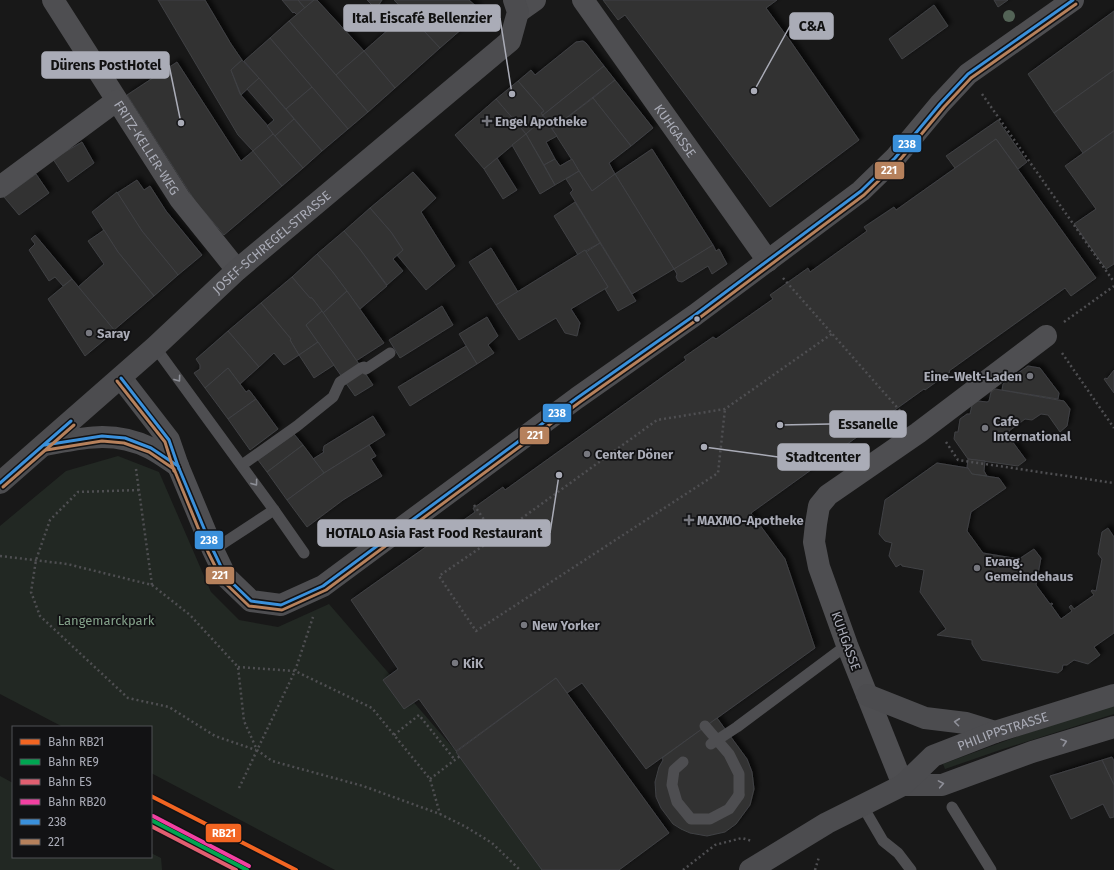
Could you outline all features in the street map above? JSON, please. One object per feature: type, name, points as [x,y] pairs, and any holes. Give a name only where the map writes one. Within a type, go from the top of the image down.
[{"type":"street","points":[[53,0],[116,101]]},
{"type":"street","name":"KUHGASSE","points":[[583,0],[768,261]]},
{"type":"street","points":[[121,378],[169,440],[178,466],[213,550],[226,577],[251,601],[281,605],[323,586],[577,398],[695,315],[861,191],[896,158],[940,104],[968,74],[1073,0]]},
{"type":"street","name":"JOSEF-SCHREGEL-STRASSE","points":[[0,483],[121,378],[237,270],[510,41],[522,4]]},
{"type":"street","name":"FRITZ-KELLER-WEG","points":[[0,187],[116,101],[180,199],[237,270]]},
{"type":"street","points":[[918,433],[1048,335]]},
{"type":"street","name":"KUHGASSE","points":[[902,785],[847,645],[819,567],[814,542],[819,506],[828,495],[918,433]]},
{"type":"street","points":[[45,444],[102,436],[125,438],[151,448],[178,466]]},
{"type":"street","points":[[867,695],[925,718],[966,723],[995,732]]},
{"type":"street","name":"PHILIPPSTRASSE","points":[[750,870],[827,823],[902,785],[932,756],[995,732],[1114,695]]},
{"type":"street","name":"PHILIPPSTRASSE","points":[[902,785],[942,785],[1032,752],[1114,727]]},
{"type":"lane","points":[[155,347],[242,465],[304,553]]},
{"type":"lane","points":[[242,465],[297,426],[333,398],[340,382],[364,366],[366,369],[390,354]]},
{"type":"lane","points":[[213,550],[274,510]]},
{"type":"lane","points":[[711,744],[737,727],[847,645]]},
{"type":"lane","points":[[684,762],[674,770],[672,784],[677,802],[691,819],[710,819],[729,809],[739,795],[739,774],[729,754],[705,726]]},
{"type":"lane","points":[[862,805],[884,841],[898,853],[911,870]]},
{"type":"lane","points":[[952,807],[991,870]]},
{"type":"path","points":[[968,74],[1114,282]]},
{"type":"path","points":[[768,261],[898,408],[918,433]]},
{"type":"path","points":[[1114,286],[1048,335],[1114,428]]},
{"type":"path","points":[[725,409],[718,473],[476,631],[439,576],[496,537],[657,420],[725,409],[832,333]]},
{"type":"path","points":[[125,438],[136,466],[152,585]]},
{"type":"path","points":[[958,460],[1114,483]]},
{"type":"path","points":[[139,490],[78,492],[50,520],[36,560],[31,592],[40,616],[128,698],[169,707],[215,736],[257,750],[272,761],[363,786],[440,814],[466,827],[492,843],[520,870]]},
{"type":"path","points":[[475,507],[496,537]]},
{"type":"path","points":[[0,556],[67,564],[152,585],[190,614],[238,667],[244,721],[257,750]]},
{"type":"path","points":[[239,788],[294,671],[323,586]]},
{"type":"path","points":[[238,667],[294,671],[372,708],[430,779],[440,814]]},
{"type":"path","points":[[394,735],[419,715],[455,760]]},
{"type":"path","points":[[430,779],[460,756]]},
{"type":"path","points":[[683,870],[715,845],[742,838],[781,851]]},
{"type":"green space","name":"Langemarckpark","points":[[118,456],[159,472],[211,592],[239,620],[278,627],[329,604],[460,756],[543,870],[335,870],[152,774],[152,726],[61,726],[0,694],[0,526],[66,471]]},
{"type":"green space","points":[[1114,704],[1114,714],[945,769],[943,764],[1019,736]]},
{"type":"green space","points":[[0,776],[12,782],[12,858],[152,858],[152,854],[161,858],[162,870],[0,870]]},
{"type":"building","points":[[158,0],[205,0],[242,60],[231,70],[240,94],[268,126],[273,134],[253,151],[238,135]]},
{"type":"building","points":[[282,0],[298,0],[305,8],[297,15],[294,12],[293,13]]},
{"type":"building","points":[[298,0],[314,0],[305,8]]},
{"type":"building","points":[[314,0],[317,0],[364,51],[336,75],[289,21]]},
{"type":"building","points":[[367,0],[382,0],[376,9]]},
{"type":"building","points":[[394,0],[469,0],[477,7],[478,15],[440,48]]},
{"type":"building","points":[[603,0],[777,0],[766,8],[859,140],[770,207],[625,15],[618,20]]},
{"type":"building","points":[[994,0],[1008,0],[998,7]]},
{"type":"building","points":[[934,5],[948,26],[902,59],[889,39]]},
{"type":"building","points":[[1114,11],[1114,70],[1054,113],[1028,74]]},
{"type":"building","points":[[407,13],[440,48],[395,88],[364,51]]},
{"type":"building","points":[[289,21],[368,112],[348,129],[270,38]]},
{"type":"building","points":[[270,38],[312,87],[286,109],[244,61]]},
{"type":"building","points":[[583,41],[604,66],[543,115],[541,113],[544,111],[518,81],[531,70],[535,75],[576,42]]},
{"type":"building","points":[[364,51],[395,88],[368,112],[336,75]]},
{"type":"building","points":[[242,60],[259,78],[241,95],[231,70]]},
{"type":"building","points":[[177,62],[241,161],[253,151],[282,186],[224,235],[195,201],[127,95]]},
{"type":"building","points":[[604,66],[615,80],[552,129],[543,115]]},
{"type":"building","points":[[1114,70],[1114,131],[1083,153],[1054,113]]},
{"type":"building","points":[[259,78],[294,119],[275,136],[267,126],[274,120],[247,89]]},
{"type":"building","points":[[615,80],[653,128],[631,146],[593,98]]},
{"type":"building","points":[[518,81],[544,111],[541,113],[544,118],[526,134],[496,99]]},
{"type":"building","points":[[312,87],[348,129],[322,151],[286,109]]},
{"type":"building","points":[[593,98],[631,146],[609,163],[615,174],[592,191],[552,129]]},
{"type":"building","points":[[496,99],[526,134],[484,169],[455,135]]},
{"type":"building","points":[[544,118],[557,136],[546,142],[555,159],[544,165],[526,134]]},
{"type":"building","points":[[294,119],[322,151],[303,168],[275,136]]},
{"type":"building","points":[[998,120],[1027,162],[1018,169],[996,139],[955,168],[946,156]]},
{"type":"building","points":[[1114,131],[1114,264],[1106,269],[1074,224],[1096,209],[1065,166]]},
{"type":"building","points":[[273,134],[303,168],[282,186],[253,151]]},
{"type":"building","points":[[526,134],[555,185],[540,194],[512,145]]},
{"type":"building","points":[[996,139],[1096,278],[1071,296],[1065,288],[949,371],[950,372],[925,390],[924,389],[751,513],[785,559],[815,648],[646,769],[582,683],[567,693],[556,678],[456,751],[419,699],[404,709],[383,680],[398,669],[351,600],[475,512],[473,508],[503,487],[505,490],[686,360],[684,357],[713,337],[716,339],[773,299],[770,295],[808,268],[810,272],[867,231],[864,227],[894,207],[896,210]]},
{"type":"building","points":[[82,142],[94,163],[68,182],[53,159]]},
{"type":"building","points":[[652,149],[713,245],[674,269],[615,174]]},
{"type":"building","points":[[497,158],[517,190],[503,199],[484,169]]},
{"type":"building","points":[[555,159],[560,166],[572,159],[579,171],[555,185],[544,165]]},
{"type":"building","points":[[579,171],[592,191],[615,174],[674,269],[632,294],[570,193],[573,190],[566,179]]},
{"type":"building","points":[[413,172],[436,198],[421,212],[455,266],[426,290],[397,255],[403,250],[391,232],[370,208]]},
{"type":"building","points":[[36,174],[49,193],[19,215],[4,197]]},
{"type":"building","points":[[137,180],[144,190],[150,186],[166,211],[202,255],[178,275],[142,231],[117,193]]},
{"type":"building","points":[[117,192],[142,231],[178,275],[154,296],[118,252],[92,212]]},
{"type":"building","points":[[575,202],[600,243],[578,255],[554,216]]},
{"type":"building","points":[[370,208],[391,232],[403,250],[393,259],[403,271],[387,285],[344,231]]},
{"type":"building","points":[[104,230],[118,252],[154,296],[114,330],[78,287],[104,264],[88,241]]},
{"type":"building","points":[[344,231],[359,248],[387,286],[360,309],[332,271],[317,254]]},
{"type":"building","points":[[35,235],[72,279],[63,286],[55,277],[49,281],[29,250],[35,244],[31,239]]},
{"type":"building","points":[[600,243],[636,301],[618,311],[605,289],[608,287],[586,252]]},
{"type":"building","points":[[713,245],[716,251],[719,249],[727,264],[712,274],[708,266],[682,282],[678,281],[676,277],[677,274],[674,269]]},
{"type":"building","points":[[491,248],[518,292],[496,305],[469,262]]},
{"type":"building","points":[[585,250],[608,287],[571,309],[580,323],[577,336],[565,333],[556,318],[519,340],[496,305]]},
{"type":"building","points":[[317,254],[347,291],[323,313],[312,298],[310,298],[292,277]]},
{"type":"building","points":[[292,277],[322,311],[306,325],[318,342],[299,355],[290,340],[291,339],[261,303]]},
{"type":"building","points":[[72,279],[115,331],[85,356],[48,299]]},
{"type":"building","points":[[347,291],[384,343],[356,361],[323,313]]},
{"type":"building","points":[[261,303],[291,339],[290,340],[299,355],[284,365],[274,353],[259,367],[228,331]]},
{"type":"building","points":[[442,306],[453,325],[400,358],[389,340]]},
{"type":"building","points":[[322,311],[359,364],[342,377],[306,325]]},
{"type":"building","points":[[487,317],[498,336],[488,345],[494,353],[477,364],[459,334]]},
{"type":"building","points":[[228,331],[259,367],[240,384],[228,368],[205,388],[194,373],[200,369],[200,365],[196,359]]},
{"type":"building","points":[[318,342],[334,365],[314,378],[299,355]]},
{"type":"building","points":[[466,346],[477,364],[410,406],[398,387]]},
{"type":"building","points":[[359,364],[373,385],[355,396],[343,379]]},
{"type":"building","name":"Eine-Welt-Laden","points":[[1028,366],[1040,368],[1059,393],[1058,399],[1002,390],[1003,384]]},
{"type":"building","points":[[228,368],[246,392],[249,390],[256,399],[228,419],[205,388]]},
{"type":"building","points":[[1114,370],[1114,393],[1104,379],[1107,379]]},
{"type":"building","name":"Cafe International","points":[[995,389],[1064,401],[1070,409],[1067,426],[1060,432],[1048,415],[1041,414],[1032,420],[1025,419],[1009,431],[1007,440],[1012,441],[1026,460],[1018,466],[968,459],[954,439],[955,432],[958,432],[960,419],[967,414],[970,414],[972,405],[978,401],[989,401],[991,392]]},
{"type":"building","points":[[256,399],[278,429],[250,450],[228,419]]},
{"type":"building","points":[[373,416],[385,435],[324,473],[313,459],[324,452],[324,446]]},
{"type":"building","points":[[294,434],[303,445],[267,472],[258,460]]},
{"type":"building","points":[[303,445],[324,473],[287,500],[267,472]]},
{"type":"building","points":[[369,445],[376,456],[371,459],[382,476],[343,500],[307,527],[287,500],[324,473]]},
{"type":"building","points":[[968,459],[985,461],[984,471],[987,476],[972,474],[967,468]]},
{"type":"building","name":"Evang. Gemeindehaus","points":[[937,463],[968,468],[972,474],[999,478],[1006,488],[971,512],[967,531],[983,553],[1019,559],[1034,549],[1041,558],[1036,585],[1050,604],[1053,604],[1051,605],[1061,619],[1072,611],[1069,607],[1071,605],[1074,609],[1094,595],[1091,591],[1096,591],[1102,559],[1098,554],[1102,532],[1108,528],[1114,537],[1114,633],[1094,647],[1100,655],[1088,664],[1074,660],[1067,665],[1063,665],[1062,670],[1058,673],[982,660],[972,644],[972,640],[937,635],[946,629],[920,592],[924,570],[902,566],[901,564],[896,567],[889,556],[892,543],[885,541],[879,534],[885,500]]},
{"type":"building","points":[[556,678],[669,833],[619,870],[542,870],[456,752]]},
{"type":"building","points":[[717,718],[747,759],[752,772],[754,789],[750,805],[736,824],[725,832],[707,836],[690,833],[673,824],[661,808],[656,797],[655,782],[659,767],[663,760],[662,758]]},
{"type":"building","points":[[1112,757],[1114,761],[1114,785],[1102,760]]},
{"type":"building","points":[[1102,760],[1114,785],[1114,817],[1110,818],[1103,804],[1071,819],[1050,776]]},
{"type":"rail line","name":"RB21","points":[[152,797],[296,870]]},
{"type":"rail line","name":"RB20","points":[[153,816],[249,866]]},
{"type":"rail line","name":"RE9","points":[[152,821],[247,870]]},
{"type":"rail line","name":"ES","points":[[152,827],[236,870]]},
{"type":"transit line","name":"238","points":[[45,445],[102,436],[125,438],[151,448],[178,466],[213,550],[226,577],[251,601],[281,605],[323,586],[577,398],[695,315],[861,191],[895,158],[940,104],[968,74],[1073,0]]},
{"type":"transit line","name":"221","points":[[46,450],[102,441],[124,443],[149,452],[174,469],[208,552],[222,580],[249,606],[282,610],[326,590],[580,402],[698,319],[864,195],[899,161],[944,107],[971,78],[1076,4]]},
{"type":"transit line","name":"238","points":[[121,378],[169,440],[179,469]]},
{"type":"transit line","name":"221","points":[[117,381],[165,442],[174,471]]},
{"type":"transit line","name":"238","points":[[0,483],[71,421]]},
{"type":"transit line","name":"221","points":[[3,487],[74,425]]},
{"type":"place","name":"C&A","points":[[754,91]]},
{"type":"place","name":"Ital. Eiscafé Bellenzier","points":[[512,94]]},
{"type":"place","name":"Engel Apotheke","points":[[487,121]]},
{"type":"place","name":"Dürens PostHotel","points":[[181,123]]},
{"type":"place","name":"Saray","points":[[89,333]]},
{"type":"place","name":"Eine-Welt-Laden","points":[[1030,376]]},
{"type":"place","name":"Essanelle","points":[[780,425]]},
{"type":"place","name":"Cafe International","points":[[985,428]]},
{"type":"place","name":"Stadtcenter","points":[[704,447]]},
{"type":"place","name":"Center Döner","points":[[587,454]]},
{"type":"place","name":"HOTALO Asia Fast Food Restaurant","points":[[559,475]]},
{"type":"place","name":"MAXMO-Apotheke","points":[[689,520]]},
{"type":"place","name":"Evang. Gemeindehaus","points":[[977,568]]},
{"type":"place","name":"New Yorker","points":[[524,625]]},
{"type":"place","name":"KiK","points":[[455,663]]}]
